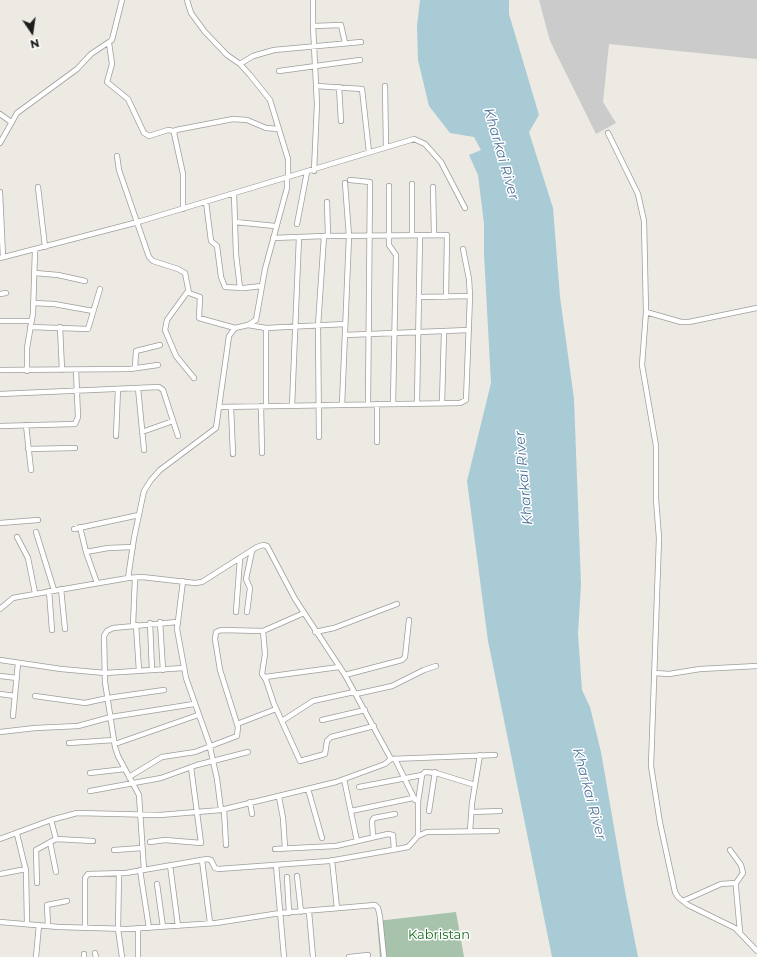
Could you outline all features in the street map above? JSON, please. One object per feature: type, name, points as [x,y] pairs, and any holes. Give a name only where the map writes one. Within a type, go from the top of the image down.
[{"type":"street","points":[[0,143],[11,122],[18,113],[33,100],[77,69],[91,54],[110,43],[114,36],[122,0]]},
{"type":"street","points":[[187,0],[192,13],[205,32],[227,55],[240,64],[270,100],[288,159],[287,188],[272,238],[256,320],[248,326]]},
{"type":"street","points":[[313,0],[312,26],[317,125],[314,171]]},
{"type":"street","points":[[312,26],[341,25],[345,43]]},
{"type":"street","points":[[240,64],[253,56],[274,50],[361,42]]},
{"type":"street","points":[[110,43],[112,64],[107,82],[128,99],[144,133],[149,136],[168,130],[174,131],[232,119],[247,120],[266,128],[279,129]]},
{"type":"street","points":[[279,71],[360,60]]},
{"type":"street","points":[[316,86],[339,86],[362,89],[369,152]]},
{"type":"street","points":[[339,86],[341,121]]},
{"type":"street","points":[[385,86],[386,147]]},
{"type":"street","points":[[0,114],[11,122]]},
{"type":"street","points":[[174,131],[183,174],[183,209]]},
{"type":"street","points":[[608,133],[638,194],[643,211],[646,312],[642,365],[656,446],[656,499],[659,538],[651,773],[675,892],[683,902],[740,932],[757,951]]},
{"type":"street","points":[[0,192],[1,258],[138,222],[288,177],[314,171],[369,152],[414,140],[425,144],[441,162],[465,208]]},
{"type":"street","points":[[117,156],[119,170],[149,257],[153,261],[182,270],[186,276],[188,291],[167,320],[165,330],[176,356],[194,378]]},
{"type":"street","points":[[296,224],[307,172]]},
{"type":"street","points":[[350,180],[370,182],[368,404]]},
{"type":"street","points":[[342,405],[349,236],[345,183]]},
{"type":"street","points":[[412,184],[412,235]]},
{"type":"street","points":[[389,186],[390,245],[396,254],[393,404]]},
{"type":"street","points":[[38,187],[45,247]]},
{"type":"street","points":[[433,187],[434,235]]},
{"type":"street","points":[[234,194],[236,254],[240,288]]},
{"type":"street","points":[[206,202],[211,241],[217,246],[224,284],[227,288],[262,286]]},
{"type":"street","points":[[319,437],[318,326],[326,236],[327,202]]},
{"type":"street","points":[[235,222],[275,226]]},
{"type":"street","points":[[417,404],[420,235]]},
{"type":"street","points":[[272,238],[447,235],[446,296]]},
{"type":"street","points":[[292,406],[294,327],[299,237]]},
{"type":"street","points":[[220,407],[460,403],[466,400],[470,296],[469,279],[463,249]]},
{"type":"street","points":[[27,371],[35,274],[35,250]]},
{"type":"street","points":[[35,274],[58,275],[85,281]]},
{"type":"street","points":[[30,327],[88,329],[100,289]]},
{"type":"street","points":[[188,291],[191,294],[200,297],[199,318],[234,328],[248,326],[266,328],[345,324]]},
{"type":"street","points":[[0,294],[6,293]]},
{"type":"street","points":[[419,297],[470,296]]},
{"type":"street","points":[[33,303],[54,304],[93,311]]},
{"type":"street","points":[[646,312],[681,322],[689,322],[757,308]]},
{"type":"street","points":[[0,321],[31,321]]},
{"type":"street","points":[[60,327],[62,370]]},
{"type":"street","points":[[128,578],[144,491],[160,470],[216,428],[229,336],[234,328]]},
{"type":"street","points":[[262,453],[266,328]]},
{"type":"street","points":[[345,335],[469,330]]},
{"type":"street","points":[[442,403],[444,332]]},
{"type":"street","points":[[135,368],[136,351],[160,344]]},
{"type":"street","points":[[0,370],[27,371],[135,368],[158,364]]},
{"type":"street","points":[[0,426],[26,424],[75,424],[78,417],[76,370]]},
{"type":"street","points":[[138,388],[144,450]]},
{"type":"street","points":[[0,394],[76,389],[162,388],[178,436]]},
{"type":"street","points":[[116,436],[118,389]]},
{"type":"street","points":[[376,442],[377,404]]},
{"type":"street","points":[[231,406],[233,454]]},
{"type":"street","points":[[142,432],[173,421]]},
{"type":"street","points":[[26,424],[30,470]]},
{"type":"street","points":[[28,449],[75,448]]},
{"type":"street","points":[[97,583],[77,528],[139,515]]},
{"type":"street","points":[[0,523],[38,520]]},
{"type":"street","points":[[36,532],[52,590],[52,630]]},
{"type":"street","points":[[17,537],[28,558],[35,593]]},
{"type":"street","points":[[0,609],[13,598],[128,578],[202,582],[252,551],[263,545],[267,546],[315,632],[345,675],[393,759],[413,798],[418,802]]},
{"type":"street","points":[[86,552],[108,548],[133,547]]},
{"type":"street","points":[[247,612],[250,588],[246,579],[252,551]]},
{"type":"street","points":[[236,612],[240,558]]},
{"type":"street","points":[[135,578],[135,625],[139,671]]},
{"type":"street","points":[[183,582],[177,622],[184,668],[194,704],[210,746],[222,810],[226,845]]},
{"type":"street","points":[[61,589],[65,629]]},
{"type":"street","points":[[315,632],[334,628],[397,604]]},
{"type":"street","points":[[129,776],[162,757],[189,753],[237,736],[237,724],[220,670],[215,635],[216,632],[221,630],[263,631],[304,613]]},
{"type":"street","points":[[345,675],[402,660],[405,657],[409,620]]},
{"type":"street","points":[[149,928],[142,870],[139,795],[118,756],[114,742],[105,673],[105,634],[113,628],[160,622],[177,622]]},
{"type":"street","points":[[160,622],[163,670]]},
{"type":"street","points":[[150,623],[152,670]]},
{"type":"street","points":[[263,631],[265,654],[262,674],[265,677],[276,709],[300,761],[325,754],[327,741],[330,737],[374,726]]},
{"type":"street","points":[[0,660],[105,673],[184,668]]},
{"type":"street","points":[[12,716],[18,663]]},
{"type":"street","points":[[282,721],[313,701],[392,686],[424,670],[436,666]]},
{"type":"street","points":[[654,673],[679,674],[706,668],[757,666]]},
{"type":"street","points":[[265,677],[339,667]]},
{"type":"street","points":[[0,676],[16,678]]},
{"type":"street","points":[[35,696],[81,704],[108,698],[164,690]]},
{"type":"street","points":[[0,694],[15,696]]},
{"type":"street","points":[[0,732],[34,728],[78,726],[110,717],[194,704]]},
{"type":"street","points":[[237,724],[276,709]]},
{"type":"street","points":[[322,720],[365,710]]},
{"type":"street","points":[[69,743],[114,742],[198,715]]},
{"type":"street","points":[[90,791],[134,784],[171,775],[213,760],[248,752]]},
{"type":"street","points":[[470,831],[480,755]]},
{"type":"street","points":[[0,839],[17,834],[51,820],[88,812],[140,814],[198,813],[222,810],[250,802],[279,797],[344,779],[385,764],[393,759],[495,755]]},
{"type":"street","points":[[150,842],[165,840],[201,843],[191,767]]},
{"type":"street","points":[[90,773],[125,769]]},
{"type":"street","points":[[359,787],[422,775],[425,772],[435,772],[476,785]]},
{"type":"street","points":[[429,811],[435,772]]},
{"type":"street","points":[[418,836],[418,802],[422,775]]},
{"type":"street","points":[[344,779],[357,841]]},
{"type":"street","points":[[308,789],[322,838]]},
{"type":"street","points":[[279,797],[283,818],[285,848]]},
{"type":"street","points":[[351,811],[413,798]]},
{"type":"street","points":[[250,802],[252,814]]},
{"type":"street","points":[[472,812],[500,811]]},
{"type":"street","points":[[373,838],[373,820],[395,814]]},
{"type":"street","points":[[51,820],[56,839]]},
{"type":"street","points":[[85,927],[86,875],[90,874],[119,873],[202,860],[210,860],[215,868],[218,869],[332,860],[408,847],[418,836],[427,832],[497,831]]},
{"type":"street","points":[[17,834],[26,869],[27,923]]},
{"type":"street","points":[[275,849],[329,846],[392,834],[394,850]]},
{"type":"street","points":[[37,883],[36,850],[56,839],[93,841]]},
{"type":"street","points":[[50,842],[56,872]]},
{"type":"street","points":[[114,850],[142,848]]},
{"type":"street","points":[[730,850],[741,865],[743,873],[736,883],[740,932]]},
{"type":"street","points":[[202,860],[210,924]]},
{"type":"street","points":[[332,860],[337,908]]},
{"type":"street","points":[[170,865],[178,926]]},
{"type":"street","points":[[276,865],[284,957]]},
{"type":"street","points":[[0,874],[26,869]]},
{"type":"street","points":[[119,873],[118,929],[122,957]]},
{"type":"street","points":[[297,876],[301,912]]},
{"type":"street","points":[[287,877],[289,913]]},
{"type":"street","points":[[683,902],[721,884],[736,883]]},
{"type":"street","points":[[157,884],[163,926]]},
{"type":"street","points":[[48,926],[47,904],[67,901]]},
{"type":"street","points":[[0,922],[118,929],[149,928],[210,924],[280,913],[310,912],[372,905],[377,906],[380,917],[384,957]]},
{"type":"street","points":[[310,912],[313,957]]},
{"type":"street","points":[[36,957],[39,925]]},
{"type":"street","points":[[138,928],[138,957]]},
{"type":"street","points":[[349,957],[368,955]]},
{"type":"shaded area","points":[[539,0],[757,0],[757,59],[609,44],[603,102],[616,123],[596,134],[550,41]]},
{"type":"green space","name":"Kabristan","points":[[456,912],[464,957],[380,957],[377,921]]},
{"type":"water","name":"Kharkai River","points":[[420,0],[509,0],[509,14],[539,115],[529,132],[553,208],[560,297],[574,399],[581,584],[578,634],[582,690],[590,707],[601,752],[638,957],[552,957],[488,641],[467,481],[491,383],[484,254],[484,224],[478,175],[469,155],[481,150],[474,137],[450,133],[429,106],[418,60],[417,26]]}]
